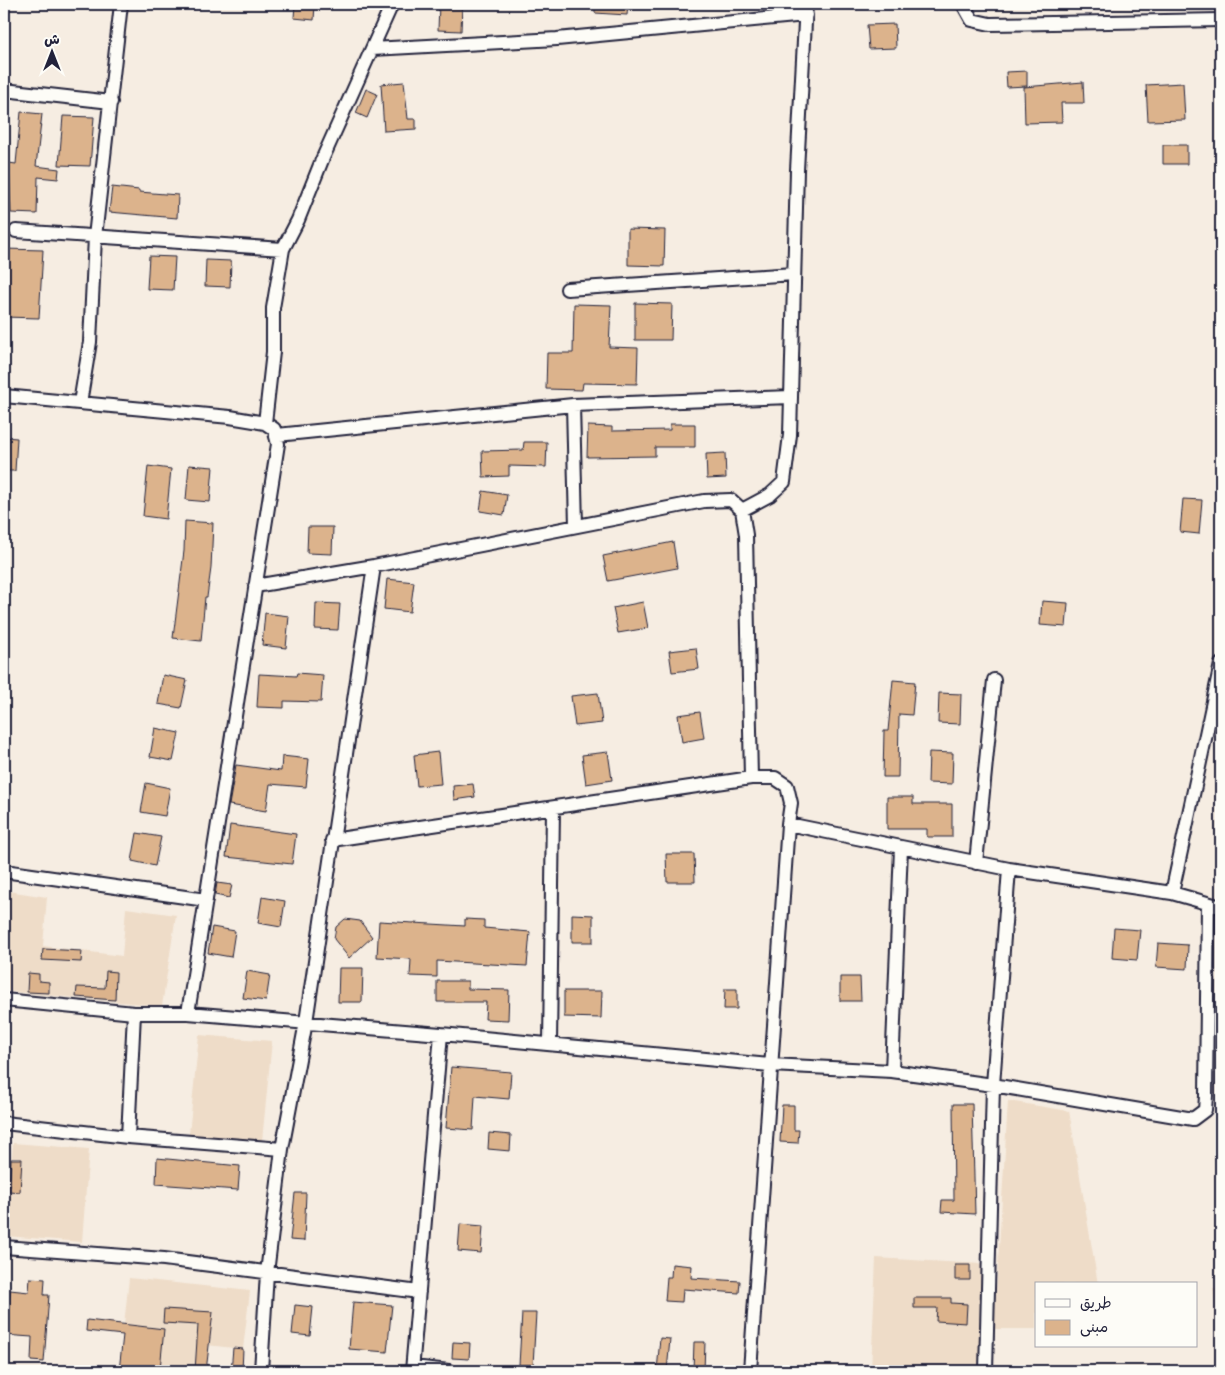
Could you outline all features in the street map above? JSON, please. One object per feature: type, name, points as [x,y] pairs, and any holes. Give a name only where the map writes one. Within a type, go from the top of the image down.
[{"type":"street","points":[[80,403],[90,342],[95,237],[121,4]]},
{"type":"street","points":[[265,423],[273,352],[273,308],[283,249],[298,220],[392,4]]},
{"type":"street","points":[[964,4],[972,20],[990,24],[1221,20]]},
{"type":"street","points":[[372,49],[557,39],[806,9],[794,274],[790,435],[784,482],[770,495],[742,510]]},
{"type":"street","points":[[4,90],[111,102]]},
{"type":"street","points":[[16,231],[283,249]]},
{"type":"street","points":[[567,289],[794,274]]},
{"type":"street","points":[[4,396],[230,417],[265,423],[274,429],[277,435],[277,452],[188,1013]]},
{"type":"street","points":[[277,435],[573,405],[791,397]]},
{"type":"street","points":[[573,405],[576,526]]},
{"type":"street","points":[[256,586],[374,566],[704,501],[731,500],[742,510],[746,535],[751,778]]},
{"type":"street","points":[[260,1371],[266,1273],[282,1149],[306,1022],[374,566]]},
{"type":"street","points":[[1172,893],[1221,664]]},
{"type":"street","points":[[976,862],[994,680]]},
{"type":"street","points":[[332,840],[751,778],[775,778],[787,786],[791,803],[770,1065],[750,1371]]},
{"type":"street","points":[[550,1044],[553,808]]},
{"type":"street","points":[[788,824],[1009,869],[1172,893],[1221,907]]},
{"type":"street","points":[[892,1070],[901,848]]},
{"type":"street","points":[[986,1371],[993,1084],[1009,869]]},
{"type":"street","points":[[4,871],[206,900]]},
{"type":"street","points":[[4,1000],[134,1013],[188,1013],[306,1022],[770,1065],[892,1070],[993,1084],[1192,1119],[1205,1110],[1208,904]]},
{"type":"street","points":[[128,1137],[134,1013]]},
{"type":"street","points":[[441,1034],[412,1369],[449,1371]]},
{"type":"street","points":[[4,1123],[128,1137],[282,1149]]},
{"type":"street","points":[[4,1247],[164,1259],[419,1292]]},
{"type":"shaded area","points":[[8,891],[47,897],[43,946],[122,956],[126,908],[176,915],[162,1006],[4,991],[4,941],[6,941]]},
{"type":"shaded area","points":[[199,1035],[272,1041],[262,1141],[189,1134]]},
{"type":"shaded area","points":[[1008,1101],[1069,1111],[1098,1282],[1035,1282],[1035,1329],[994,1329]]},
{"type":"shaded area","points":[[13,1143],[89,1149],[82,1242],[5,1236]]},
{"type":"shaded area","points":[[876,1258],[982,1264],[980,1371],[871,1371]]},
{"type":"shaded area","points":[[129,1278],[250,1291],[243,1349],[198,1344],[195,1371],[159,1371],[161,1354],[124,1325]]},
{"type":"shaded area","points":[[1213,1288],[1221,1288],[1221,1359]]},
{"type":"building","points":[[295,4],[315,4],[314,20],[294,18]]},
{"type":"building","points":[[439,4],[462,4],[461,31],[438,30]]},
{"type":"building","points":[[595,4],[628,4],[627,15],[595,13]]},
{"type":"building","points":[[895,24],[896,48],[869,49],[867,25]]},
{"type":"building","points":[[1027,71],[1027,86],[1007,87],[1006,72]]},
{"type":"building","points":[[404,82],[408,119],[416,119],[416,129],[384,131],[381,84]]},
{"type":"building","points":[[1083,82],[1084,103],[1061,103],[1062,122],[1025,123],[1024,87]]},
{"type":"building","points":[[1183,83],[1185,120],[1148,121],[1146,85]]},
{"type":"building","points":[[366,89],[377,94],[367,118],[356,113]]},
{"type":"building","points":[[21,112],[42,114],[36,166],[59,169],[58,179],[38,177],[37,214],[11,213],[9,163],[16,164]]},
{"type":"building","points":[[63,116],[94,117],[90,166],[59,165]]},
{"type":"building","points":[[1163,145],[1187,145],[1187,164],[1163,164]]},
{"type":"building","points":[[112,187],[139,190],[139,192],[178,195],[177,218],[109,212]]},
{"type":"building","points":[[628,229],[665,230],[664,266],[628,265]]},
{"type":"building","points":[[4,249],[43,250],[39,318],[4,317]]},
{"type":"building","points":[[149,256],[175,257],[173,290],[147,289]]},
{"type":"building","points":[[206,260],[231,261],[230,287],[205,286]]},
{"type":"building","points":[[635,303],[672,304],[671,340],[635,340]]},
{"type":"building","points":[[574,304],[611,305],[609,347],[638,348],[637,384],[583,383],[582,390],[546,389],[547,353],[573,353]]},
{"type":"building","points":[[670,424],[695,424],[695,447],[655,447],[655,456],[587,457],[588,426],[612,427],[612,431],[670,430]]},
{"type":"building","points":[[4,437],[17,438],[15,471],[4,471]]},
{"type":"building","points":[[524,442],[547,442],[546,467],[509,466],[509,476],[483,477],[482,451],[523,450]]},
{"type":"building","points":[[725,453],[726,478],[707,479],[706,454]]},
{"type":"building","points":[[189,465],[213,467],[210,502],[186,500]]},
{"type":"building","points":[[148,466],[171,469],[166,519],[143,516]]},
{"type":"building","points":[[483,491],[507,495],[504,515],[480,511]]},
{"type":"building","points":[[1183,499],[1202,500],[1199,534],[1180,532]]},
{"type":"building","points":[[185,521],[213,523],[211,568],[207,597],[205,597],[201,641],[173,638],[184,551]]},
{"type":"building","points":[[308,527],[333,527],[332,554],[307,553]]},
{"type":"building","points":[[673,542],[677,568],[608,581],[603,556]]},
{"type":"building","points":[[387,579],[414,582],[410,612],[384,609]]},
{"type":"building","points":[[1042,601],[1068,603],[1066,627],[1040,625]]},
{"type":"building","points":[[643,602],[648,628],[618,633],[613,608]]},
{"type":"building","points":[[316,603],[340,604],[338,630],[315,629]]},
{"type":"building","points":[[265,613],[289,616],[286,648],[262,645]]},
{"type":"building","points":[[696,648],[699,669],[672,672],[669,651]]},
{"type":"building","points":[[297,673],[323,675],[321,702],[284,701],[284,708],[257,707],[259,674],[296,676]]},
{"type":"building","points":[[163,675],[187,680],[181,708],[158,704]]},
{"type":"building","points":[[893,680],[915,682],[912,715],[899,714],[898,777],[883,777],[884,731],[888,731]]},
{"type":"building","points":[[598,693],[602,723],[575,726],[571,696]]},
{"type":"building","points":[[939,693],[961,694],[960,724],[938,723]]},
{"type":"building","points":[[700,712],[704,738],[682,742],[678,715]]},
{"type":"building","points":[[155,728],[179,733],[173,761],[150,757]]},
{"type":"building","points":[[438,752],[441,784],[417,786],[414,755]]},
{"type":"building","points":[[608,752],[612,780],[586,784],[582,755]]},
{"type":"building","points":[[929,752],[953,753],[952,784],[928,783]]},
{"type":"building","points":[[282,756],[309,759],[306,787],[270,784],[266,811],[229,805],[236,765],[281,771]]},
{"type":"building","points":[[146,783],[170,788],[165,816],[141,812]]},
{"type":"building","points":[[473,784],[475,797],[454,800],[453,786]]},
{"type":"building","points":[[887,797],[913,797],[913,804],[952,804],[952,837],[927,837],[927,829],[887,829]]},
{"type":"building","points":[[230,825],[296,834],[292,864],[226,857]]},
{"type":"building","points":[[137,833],[161,837],[155,866],[132,861]]},
{"type":"building","points":[[666,854],[694,854],[695,882],[667,882]]},
{"type":"building","points":[[217,883],[232,885],[229,898],[215,895]]},
{"type":"building","points":[[262,897],[285,901],[281,927],[258,923]]},
{"type":"building","points":[[572,914],[593,915],[593,942],[572,942]]},
{"type":"building","points":[[345,919],[360,921],[372,937],[349,958],[334,939],[336,927]]},
{"type":"building","points":[[465,919],[484,920],[484,928],[530,932],[527,966],[437,961],[437,977],[410,976],[411,959],[377,957],[379,921],[465,926]]},
{"type":"building","points":[[212,927],[235,931],[231,957],[208,953]]},
{"type":"building","points":[[1114,928],[1140,930],[1137,960],[1112,958]]},
{"type":"building","points":[[1158,943],[1188,945],[1187,969],[1156,967]]},
{"type":"building","points":[[43,949],[82,951],[81,962],[42,960]]},
{"type":"building","points":[[339,968],[363,968],[362,1002],[338,1002]]},
{"type":"building","points":[[106,971],[116,972],[115,1000],[76,997],[77,987],[105,988]]},
{"type":"building","points":[[247,971],[270,975],[266,1001],[243,998]]},
{"type":"building","points":[[28,973],[39,974],[39,981],[49,982],[49,993],[27,992]]},
{"type":"building","points":[[840,977],[860,977],[861,1001],[840,1001]]},
{"type":"building","points":[[437,981],[468,981],[468,989],[509,990],[508,1020],[485,1019],[486,1002],[437,1002]]},
{"type":"building","points":[[725,989],[737,989],[737,1009],[724,1009]]},
{"type":"building","points":[[564,991],[602,991],[601,1018],[564,1017]]},
{"type":"building","points":[[451,1067],[511,1072],[509,1099],[475,1096],[473,1130],[446,1128]]},
{"type":"building","points":[[953,1104],[972,1104],[975,1214],[941,1212],[942,1200],[954,1200]]},
{"type":"building","points":[[782,1105],[794,1105],[794,1130],[799,1130],[798,1143],[780,1142]]},
{"type":"building","points":[[489,1133],[511,1135],[510,1151],[488,1149]]},
{"type":"building","points":[[157,1158],[240,1166],[238,1190],[156,1184]]},
{"type":"building","points":[[11,1159],[22,1159],[20,1192],[9,1191]]},
{"type":"building","points":[[295,1193],[306,1193],[304,1241],[290,1240]]},
{"type":"building","points":[[460,1224],[483,1226],[481,1253],[458,1251]]},
{"type":"building","points":[[672,1264],[692,1266],[691,1278],[740,1281],[739,1293],[683,1289],[682,1302],[665,1301],[667,1277],[671,1277]]},
{"type":"building","points":[[955,1265],[970,1265],[970,1280],[955,1280]]},
{"type":"building","points":[[30,1278],[45,1279],[44,1295],[49,1295],[44,1362],[31,1361],[32,1337],[4,1335],[4,1314],[8,1314],[10,1290],[29,1292]]},
{"type":"building","points":[[914,1298],[951,1298],[951,1303],[967,1304],[966,1323],[936,1321],[937,1308],[914,1308]]},
{"type":"building","points":[[353,1302],[392,1305],[387,1352],[349,1349]]},
{"type":"building","points":[[295,1305],[313,1307],[310,1336],[292,1334]]},
{"type":"building","points":[[164,1309],[213,1312],[206,1371],[195,1371],[198,1325],[163,1323]]},
{"type":"building","points":[[522,1313],[536,1313],[533,1365],[519,1365]]},
{"type":"building","points":[[87,1320],[164,1329],[160,1369],[134,1367],[134,1371],[119,1371],[123,1335],[86,1331]]},
{"type":"building","points":[[660,1338],[670,1339],[667,1371],[657,1371]]},
{"type":"building","points":[[453,1342],[470,1343],[469,1359],[452,1358]]},
{"type":"building","points":[[694,1342],[705,1342],[704,1371],[693,1371]]},
{"type":"building","points":[[233,1348],[243,1349],[242,1371],[231,1371]]}]
